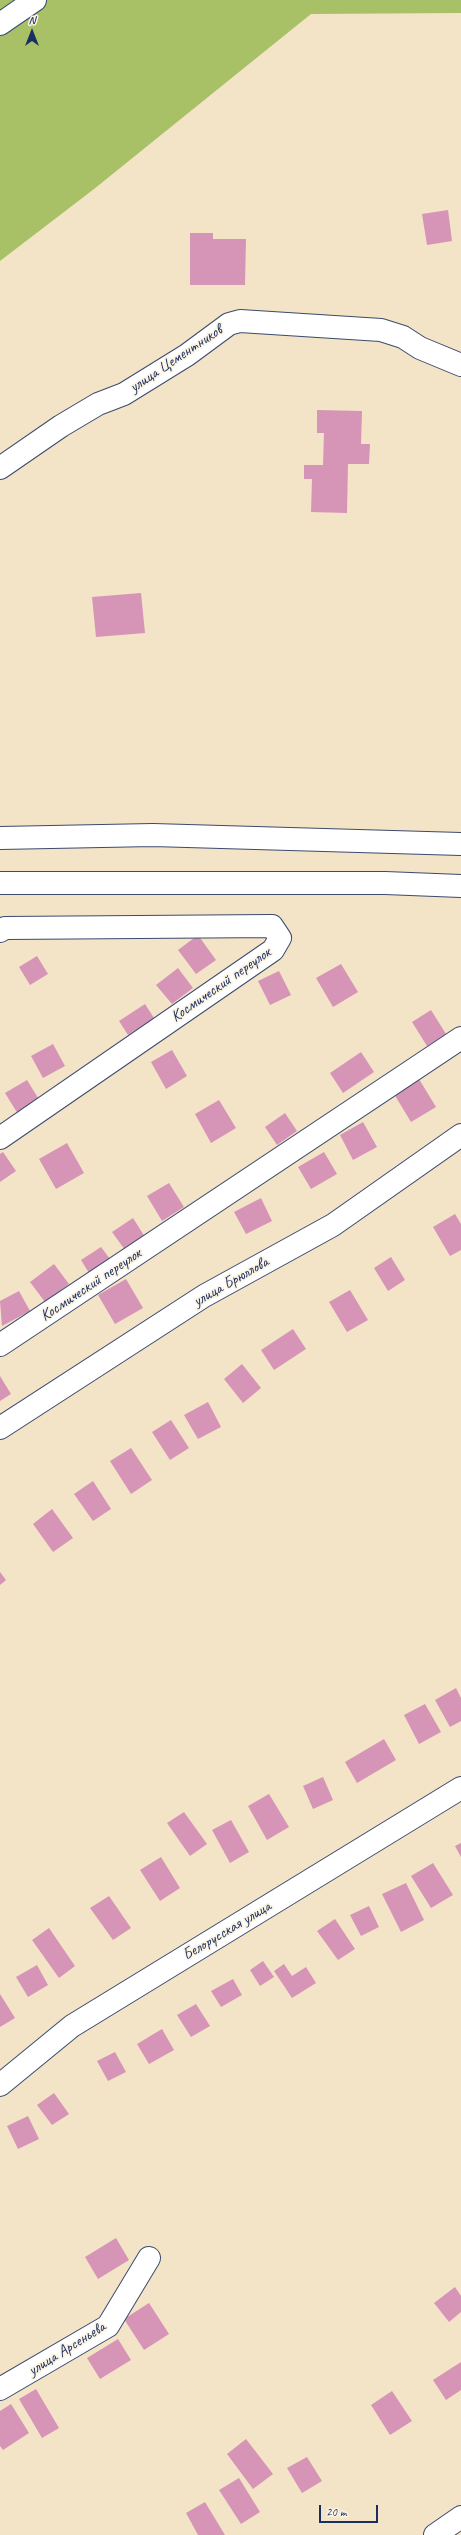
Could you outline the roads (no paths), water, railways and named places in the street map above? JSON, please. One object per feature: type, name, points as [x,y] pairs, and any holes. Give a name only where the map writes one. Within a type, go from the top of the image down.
[{"type":"main road","points":[[0,24],[35,0]]},
{"type":"main road","name":"улица Цементников","points":[[0,468],[61,426],[98,404],[124,394],[187,354],[229,324],[240,321],[381,330],[403,337],[420,348],[461,365]]},
{"type":"main road","points":[[0,838],[153,835],[461,844]]},
{"type":"main road","points":[[0,883],[361,883],[461,886]]},
{"type":"main road","name":"Космический переулок","points":[[0,931],[5,928],[272,926],[280,938],[273,950],[0,1138]]},
{"type":"main road","name":"Космический переулок","points":[[0,1345],[461,1038]]},
{"type":"main road","name":"улица Брюллова","points":[[0,1428],[204,1296],[333,1224],[461,1135]]},
{"type":"main road","name":"Белорусская улица","points":[[0,2085],[72,2026],[461,1788]]},
{"type":"main road","name":"улица Арсеньева","points":[[0,2389],[108,2326],[149,2258]]},
{"type":"main road","points":[[435,2535],[461,2517]]}]
